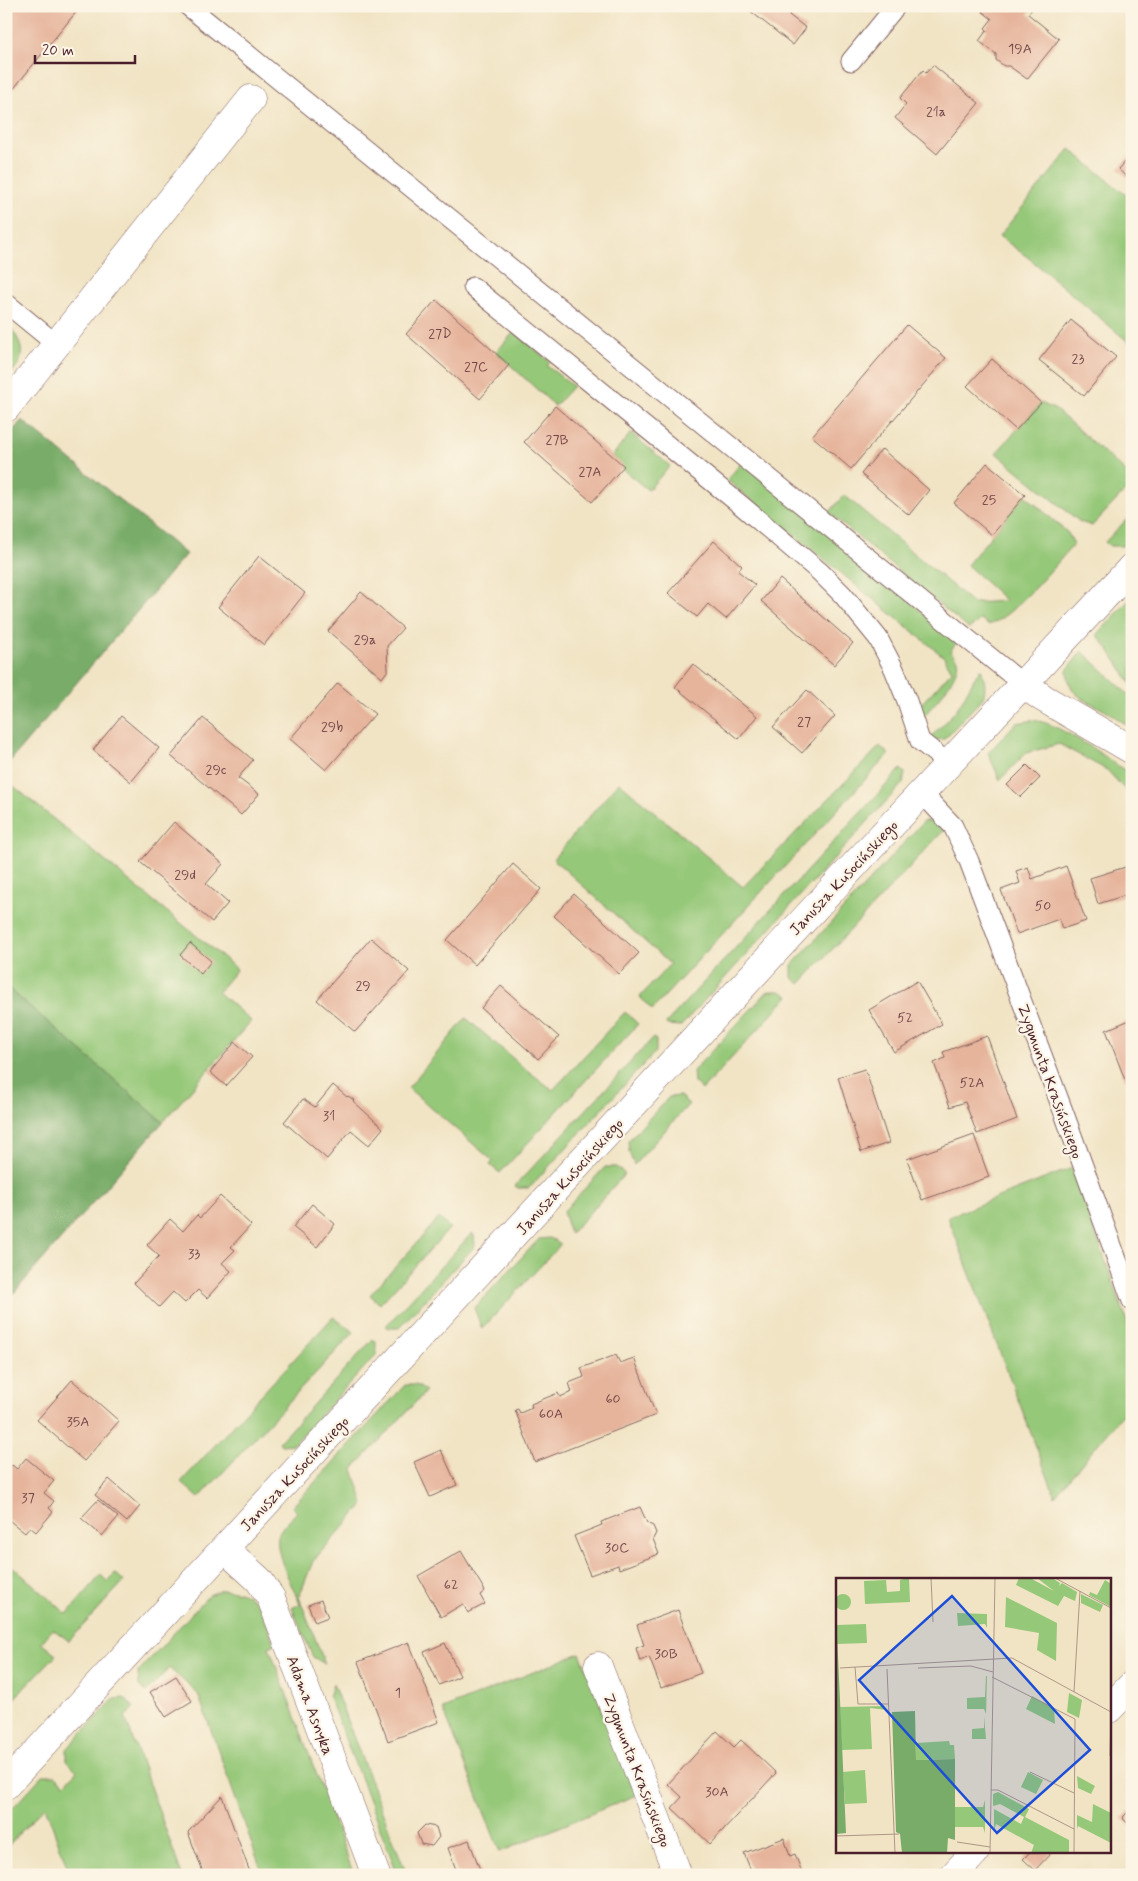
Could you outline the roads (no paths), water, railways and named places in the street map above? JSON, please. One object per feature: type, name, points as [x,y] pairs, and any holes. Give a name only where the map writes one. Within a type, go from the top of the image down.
[{"type":"street","points":[[6,408],[251,99]]},
{"type":"street","name":"Janusza Kusocińskiego","points":[[6,1785],[1132,567]]},
{"type":"street","points":[[1023,684],[1043,698],[1132,750]]},
{"type":"street","name":"Adama Asnyka","points":[[224,1549],[259,1580],[271,1598],[376,1875]]},
{"type":"street","name":"Zygmunta Krasińskiego","points":[[598,1666],[678,1875]]},
{"type":"street","points":[[1110,1708],[1132,1685]]},
{"type":"street","points":[[954,1875],[974,1854]]},
{"type":"lane","points":[[188,6],[1023,684]]},
{"type":"lane","points":[[851,61],[896,6]]},
{"type":"lane","points":[[473,287],[742,506],[820,572],[843,595],[878,638],[894,669],[920,741],[949,764]]},
{"type":"lane","points":[[6,303],[56,344]]},
{"type":"lane","name":"Zygmunta Krasińskiego","points":[[922,793],[953,826],[969,861],[1065,1116],[1132,1302]]}]
